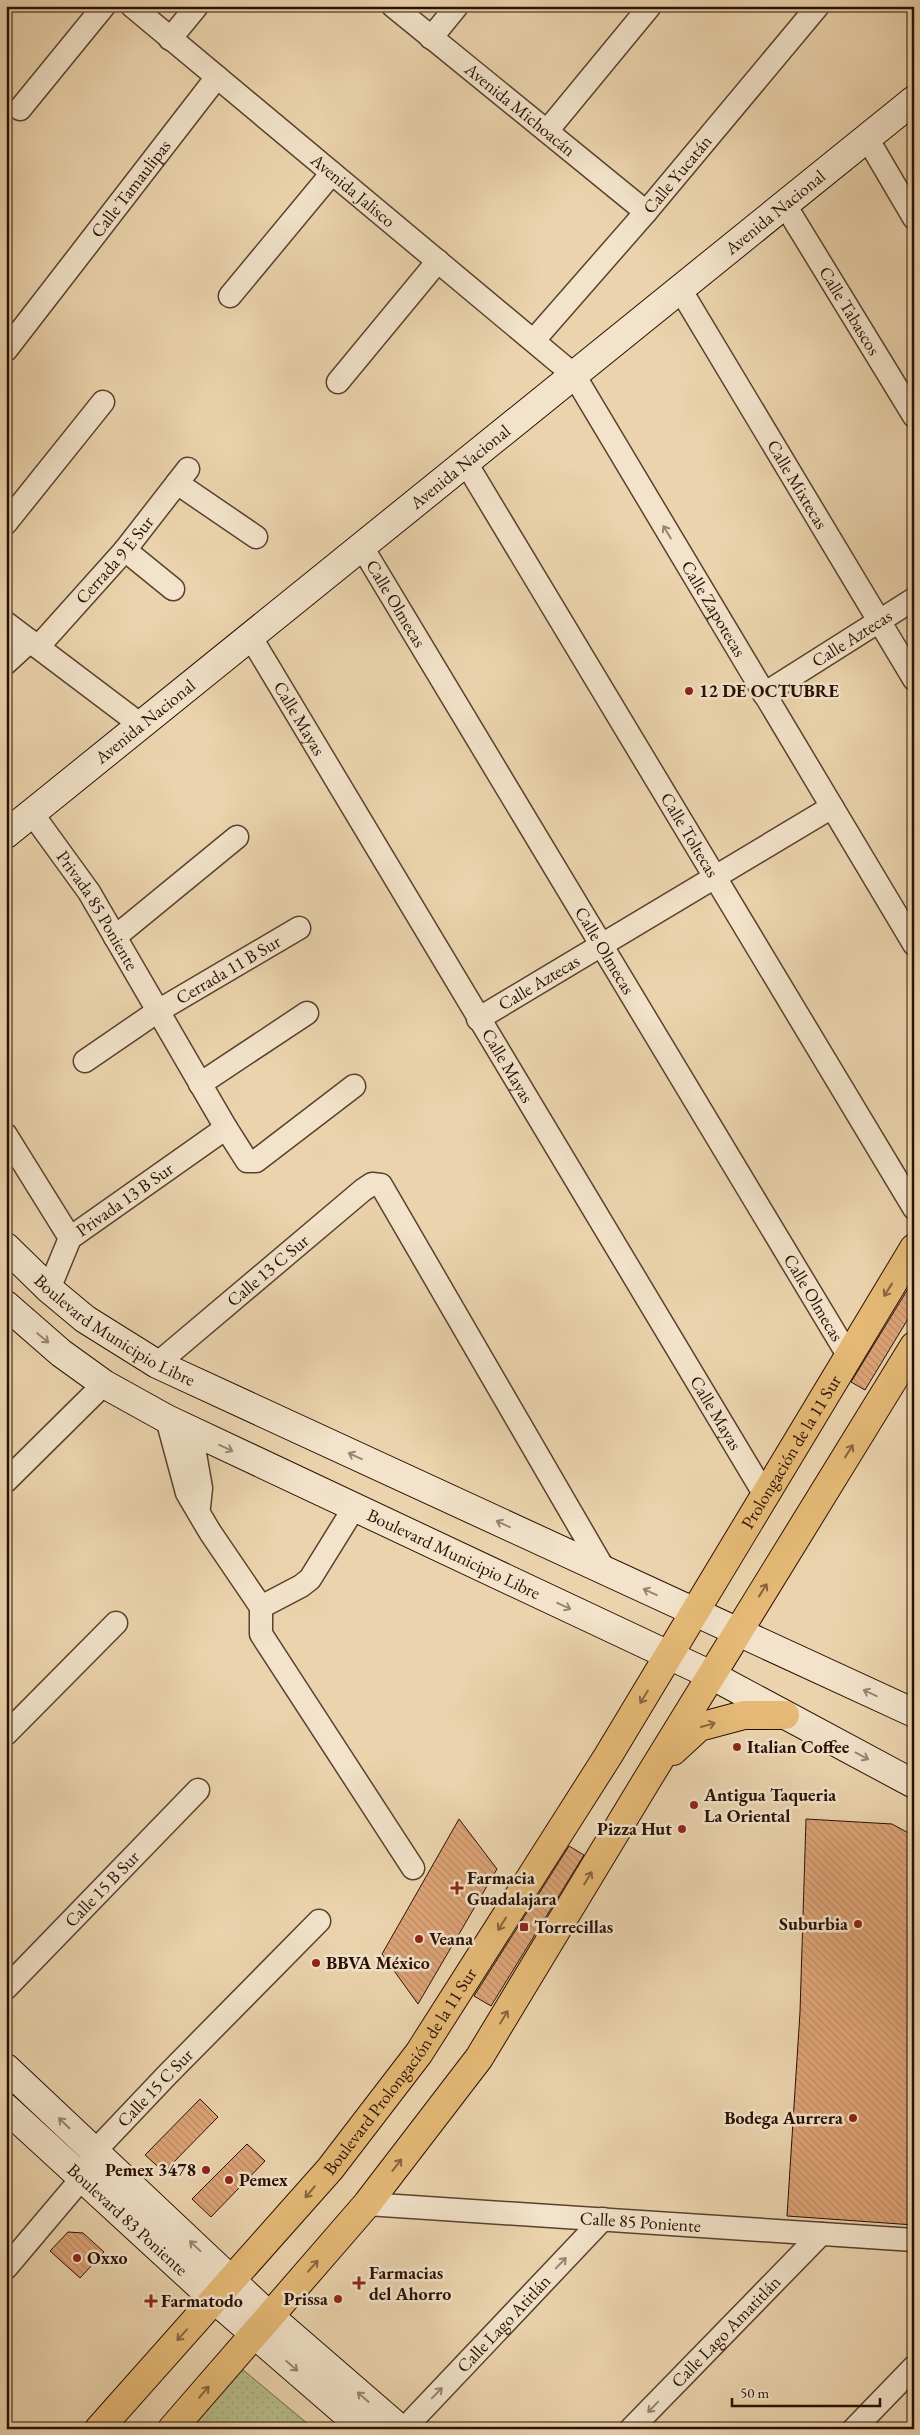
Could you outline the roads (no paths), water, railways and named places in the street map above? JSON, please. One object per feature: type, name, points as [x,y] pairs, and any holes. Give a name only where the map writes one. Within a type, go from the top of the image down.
[{"type":"main road","name":"Avenida Nacional","points":[[6,834],[914,100]]},
{"type":"main road","name":"Boulevard Municipio Libre","points":[[6,1247],[85,1319],[157,1364],[914,1713]]},
{"type":"main road","name":"Prolongación de la 11 Sur","points":[[669,1655],[914,1248]]},
{"type":"main road","name":"Boulevard Municipio Libre","points":[[6,1306],[61,1353],[104,1384],[167,1419],[711,1675],[914,1784]]},
{"type":"main road","points":[[172,2429],[367,2204],[479,2058],[711,1675],[914,1346]]},
{"type":"main road","name":"Boulevard Prolongación de la 11 Sur","points":[[99,2429],[345,2151],[419,2053],[608,1756],[669,1655]]},
{"type":"main road","points":[[647,1780],[683,1740],[699,1727],[744,1715],[785,1715]]},
{"type":"main road","name":"Boulevard 83 Poniente","points":[[6,2068],[94,2152],[222,2289]]},
{"type":"main road","name":"Boulevard 83 Poniente","points":[[6,2108],[82,2178],[222,2289],[262,2325],[364,2429]]},
{"type":"main road","name":"Boulevard 83 Poniente","points":[[262,2325],[402,2429]]},
{"type":"street","points":[[20,109],[104,6]]},
{"type":"street","name":"Avenida Jalisco","points":[[132,6],[574,375]]},
{"type":"street","points":[[170,39],[196,6]]},
{"type":"street","name":"Avenida Michoacán","points":[[393,6],[646,212]]},
{"type":"street","points":[[430,38],[457,6]]},
{"type":"street","points":[[547,131],[650,6]]},
{"type":"street","name":"Calle Yucatán","points":[[534,340],[646,212],[818,6]]},
{"type":"street","name":"Calle Tamaulipas","points":[[6,350],[217,76]]},
{"type":"street","points":[[867,138],[914,218]]},
{"type":"street","points":[[230,296],[332,174]]},
{"type":"street","name":"Calle Tabascos","points":[[785,204],[914,416]]},
{"type":"street","points":[[338,382],[438,260]]},
{"type":"street","name":"Calle Mixtecas","points":[[680,289],[914,679]]},
{"type":"street","name":"Calle Zapotecas","points":[[574,375],[914,944]]},
{"type":"street","points":[[6,523],[103,402]]},
{"type":"street","name":"Calle Toltecas","points":[[466,463],[914,1208]]},
{"type":"street","name":"Cerrada 9 E Sur","points":[[6,663],[34,644],[125,550],[183,476],[256,537]]},
{"type":"street","name":"Calle Olmecas","points":[[362,546],[848,1355]]},
{"type":"street","points":[[125,550],[174,589]]},
{"type":"street","name":"Calle Aztecas","points":[[764,694],[914,599]]},
{"type":"street","points":[[6,623],[141,725]]},
{"type":"street","name":"Calle Mayas","points":[[250,636],[765,1495]]},
{"type":"street","name":"Calle Aztecas","points":[[478,1019],[832,807]]},
{"type":"street","name":"Privada 85 Poniente","points":[[31,812],[89,892],[200,1084],[247,1161],[256,1161],[354,1086]]},
{"type":"street","points":[[115,937],[238,837]]},
{"type":"street","name":"Cerrada 11 B Sur","points":[[158,1011],[299,928]]},
{"type":"street","points":[[85,1061],[158,1011]]},
{"type":"street","points":[[200,1084],[307,1013]]},
{"type":"street","name":"Privada 13 B Sur","points":[[50,1289],[70,1238],[226,1128]]},
{"type":"street","points":[[6,1135],[70,1238]]},
{"type":"street","name":"Calle 13 C Sur","points":[[157,1364],[362,1190],[372,1184],[381,1185],[605,1571]]},
{"type":"street","points":[[6,1481],[104,1384]]},
{"type":"street","points":[[167,1419],[187,1493],[199,1510],[210,1532],[261,1607],[261,1634],[413,1868]]},
{"type":"street","points":[[191,1431],[201,1488],[199,1510]]},
{"type":"street","points":[[261,1607],[302,1586],[310,1579],[354,1508]]},
{"type":"street","points":[[6,1734],[116,1623]]},
{"type":"street","name":"Calle 15 B Sur","points":[[6,1988],[198,1790]]},
{"type":"street","name":"Calle 15 C Sur","points":[[6,2268],[82,2178],[94,2152],[168,2074],[320,1921]]},
{"type":"street","name":"Calle 85 Poniente","points":[[367,2204],[914,2240]]},
{"type":"street","name":"Calle Lago Atitlán","points":[[402,2429],[603,2219]]},
{"type":"street","name":"Calle Lago Amatitlán","points":[[631,2429],[821,2234]]},
{"type":"street","points":[[854,2429],[914,2367]]},
{"type":"place","name":"12 DE OCTUBRE","points":[[689,691]]},
{"type":"place","name":"Italian Coffee","points":[[737,1747]]},
{"type":"place","name":"Antigua Taqueria La Oriental","points":[[694,1805]]},
{"type":"place","name":"Pizza Hut","points":[[682,1829]]},
{"type":"place","name":"Farmacia Guadalajara","points":[[457,1888]]},
{"type":"place","name":"Suburbia","points":[[858,1924]]},
{"type":"place","name":"Torrecillas","points":[[524,1927]]},
{"type":"place","name":"Veana","points":[[419,1939]]},
{"type":"place","name":"BBVA México","points":[[316,1963]]},
{"type":"place","name":"Bodega Aurrera","points":[[853,2118]]},
{"type":"place","name":"Pemex 3478","points":[[206,2170]]},
{"type":"place","name":"Pemex","points":[[229,2180]]},
{"type":"place","name":"Oxxo","points":[[77,2258]]},
{"type":"place","name":"Farmacias del Ahorro","points":[[359,2283]]},
{"type":"place","name":"Prissa","points":[[338,2299]]},
{"type":"place","name":"Farmatodo","points":[[151,2301]]}]
